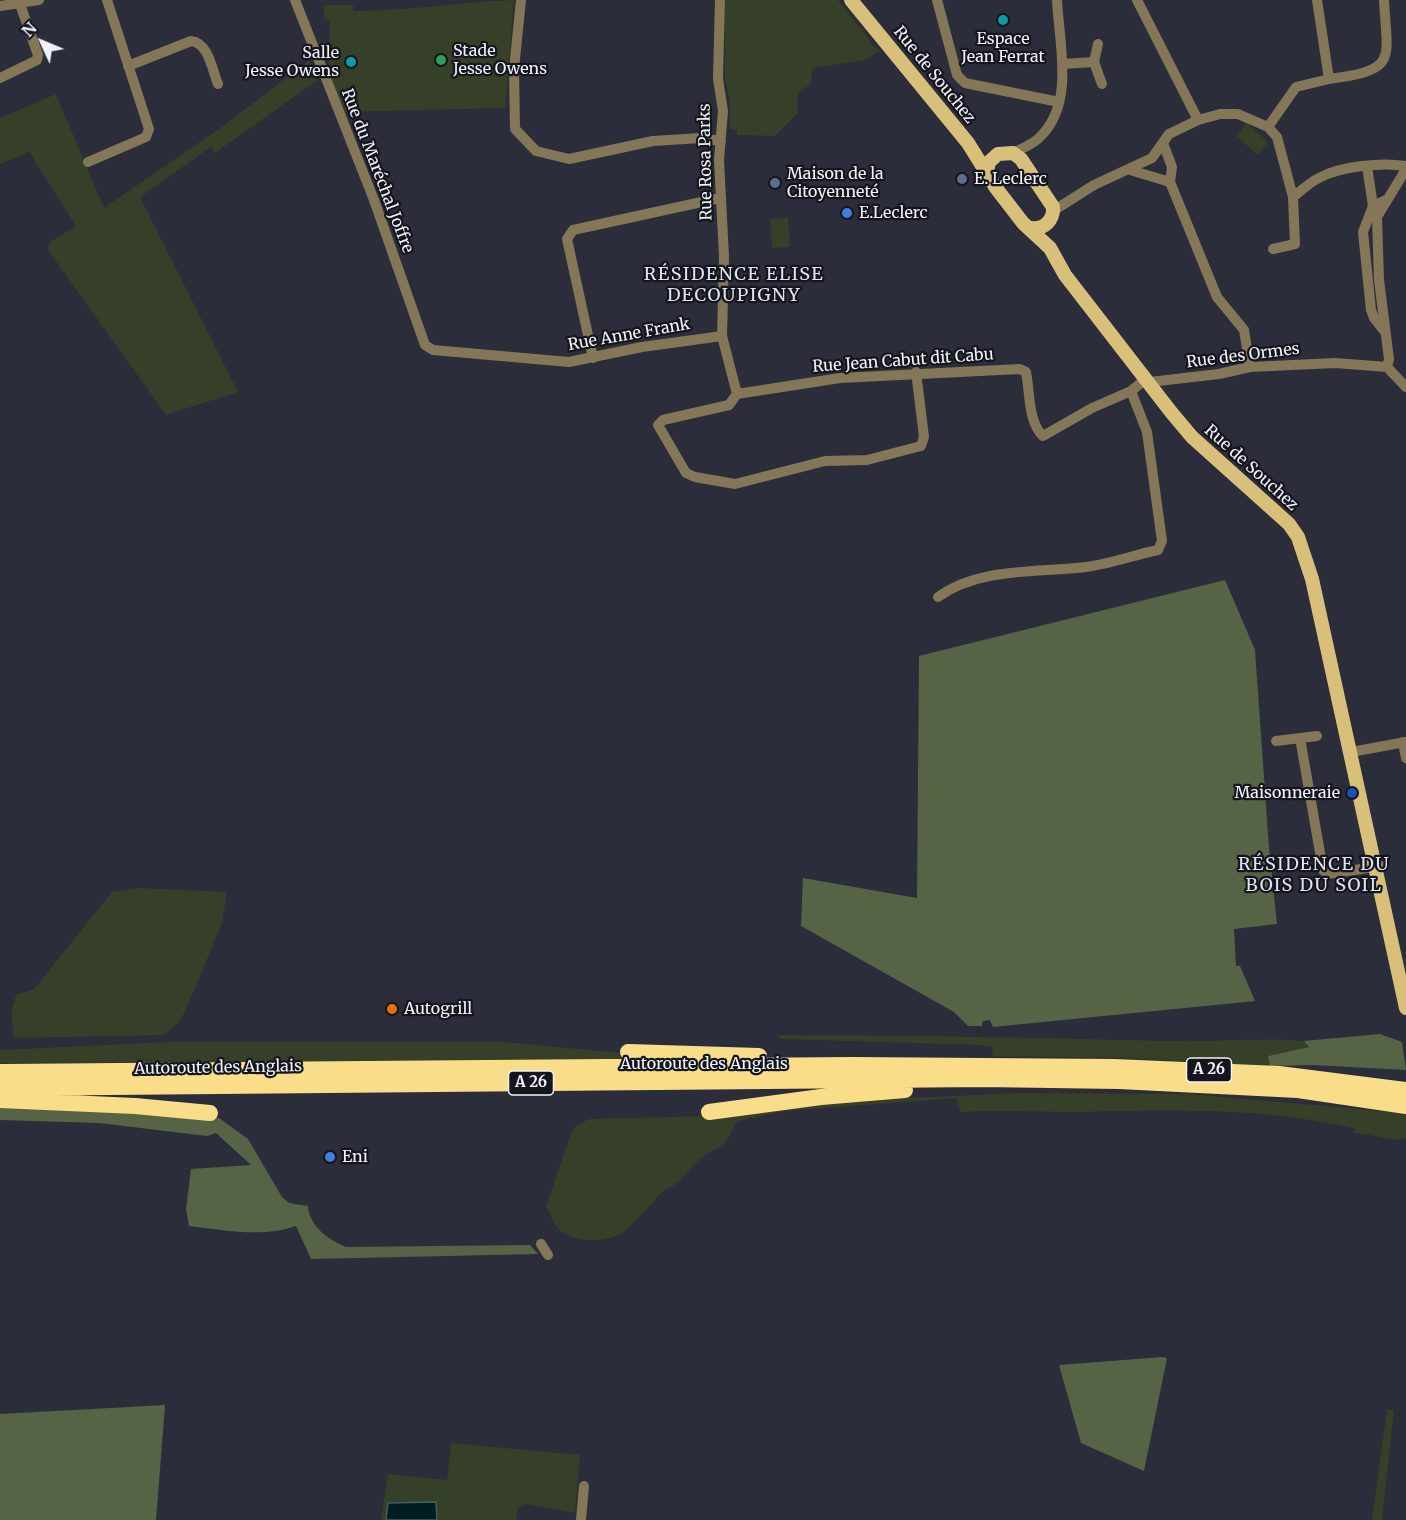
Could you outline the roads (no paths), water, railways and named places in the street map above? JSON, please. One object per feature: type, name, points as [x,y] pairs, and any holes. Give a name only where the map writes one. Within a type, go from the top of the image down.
[{"type":"highway","points":[[628,1052],[732,1054],[852,1065]]},
{"type":"highway","name":"Autoroute des Anglais","points":[[0,1072],[852,1065],[1182,1069],[1323,1078],[1405,1095]]},
{"type":"highway","points":[[709,1112],[858,1094],[926,1089],[1036,1087],[1061,1081]]},
{"type":"highway","name":"Autoroute des Anglais","points":[[0,1088],[1061,1081],[1165,1082],[1405,1095]]},
{"type":"highway","points":[[0,1100],[135,1106],[210,1113]]},
{"type":"main road","name":"Rue de Souchez","points":[[850,0],[968,143],[996,188],[1023,223],[1050,248],[1066,277],[1192,437],[1276,511],[1298,537],[1312,579],[1351,752],[1359,770],[1406,1008]]},
{"type":"main road","name":"Rue de Souchez","points":[[968,143],[998,154]]},
{"type":"main road","points":[[987,171],[989,162],[998,154],[1013,153],[1027,169],[1051,203],[1050,248]]},
{"type":"main road","points":[[1031,228],[1040,228],[1052,215]]},
{"type":"main road","name":"Rue de Souchez","points":[[1378,867],[1405,985],[1406,1001]]},
{"type":"street","points":[[0,6],[39,0]]},
{"type":"street","points":[[88,162],[146,137],[149,129],[107,0]]},
{"type":"street","name":"Rue du Maréchal Joffre","points":[[295,0],[374,200],[425,345],[433,350]]},
{"type":"street","points":[[521,0],[514,69],[515,129],[536,151],[569,159],[653,141],[701,138],[721,141]]},
{"type":"street","name":"Rue Rosa Parks","points":[[720,0],[718,79],[723,111],[720,198],[724,263],[722,336],[737,394]]},
{"type":"street","points":[[937,0],[957,75],[965,83],[1059,102]]},
{"type":"street","points":[[1027,169],[1037,140],[1054,118],[1059,102],[1062,64],[1057,0]]},
{"type":"street","points":[[1137,0],[1197,120]]},
{"type":"street","points":[[1317,0],[1329,79]]},
{"type":"street","points":[[1269,127],[1296,87],[1329,79],[1364,75],[1382,62],[1389,50],[1384,0]]},
{"type":"street","points":[[0,78],[37,60],[38,55],[20,4]]},
{"type":"street","points":[[128,66],[191,41],[197,42],[203,46],[218,84]]},
{"type":"street","points":[[1098,44],[1094,62],[1102,84]]},
{"type":"street","points":[[1062,64],[1094,62]]},
{"type":"street","points":[[1052,215],[1094,185],[1152,158],[1169,134],[1197,120],[1220,114],[1238,114],[1269,127],[1277,137],[1293,197],[1295,244],[1273,249]]},
{"type":"street","points":[[1013,153],[1037,140]]},
{"type":"street","points":[[1163,143],[1172,167],[1170,182],[1217,297],[1244,330],[1250,367]]},
{"type":"street","points":[[1293,197],[1320,177],[1367,166],[1392,163],[1406,167],[1377,217],[1376,250],[1389,359],[1387,367],[1406,387]]},
{"type":"street","points":[[1367,166],[1373,206],[1363,232],[1371,310],[1385,332]]},
{"type":"street","points":[[1130,170],[1170,182]]},
{"type":"street","points":[[593,358],[567,239],[573,230],[720,198]]},
{"type":"street","points":[[1373,206],[1386,200]]},
{"type":"street","name":"Rue Anne Frank","points":[[433,350],[569,362],[642,347],[722,336]]},
{"type":"street","name":"Rue des Ormes","points":[[1146,381],[1218,374],[1250,367],[1335,363],[1370,368],[1387,367]]},
{"type":"street","name":"Rue Jean Cabut dit Cabu","points":[[737,394],[840,378],[916,372],[1020,369],[1026,372],[1033,417],[1037,430],[1043,436],[1049,435],[1092,408],[1131,391]]},
{"type":"street","points":[[737,394],[729,405],[663,420],[658,425],[686,472],[695,477],[741,484],[825,461],[867,460],[921,446],[924,437],[916,372]]},
{"type":"street","points":[[938,597],[956,585],[990,577],[1014,572],[1088,567],[1158,550],[1161,541],[1148,442],[1143,419],[1131,391],[1146,381]]},
{"type":"street","points":[[1276,741],[1317,736]]},
{"type":"street","points":[[1300,738],[1323,870],[1329,874],[1378,867]]},
{"type":"street","points":[[1351,752],[1404,742],[1406,758]]},
{"type":"street","points":[[541,1244],[548,1254]]},
{"type":"street","points":[[581,1520],[584,1486]]},
{"type":"place","name":"Espace Jean Ferrat","points":[[1003,20]]},
{"type":"place","name":"Stade Jesse Owens","points":[[441,60]]},
{"type":"place","name":"Salle Jesse Owens","points":[[351,62]]},
{"type":"place","name":"E. Leclerc","points":[[962,179]]},
{"type":"place","name":"Maison de la Citoyenneté","points":[[775,183]]},
{"type":"place","name":"E.Leclerc","points":[[847,213]]},
{"type":"place","name":"Maisonneraie","points":[[1352,793]]},
{"type":"place","name":"Autogrill","points":[[392,1009]]},
{"type":"place","name":"Eni","points":[[330,1157]]},
{"type":"district","name":"RÉSIDENCE ELISE DECOUPIGNY","points":[[734,285]]},
{"type":"district","name":"RÉSIDENCE DU BOIS DU SOIL","points":[[1314,875]]}]
